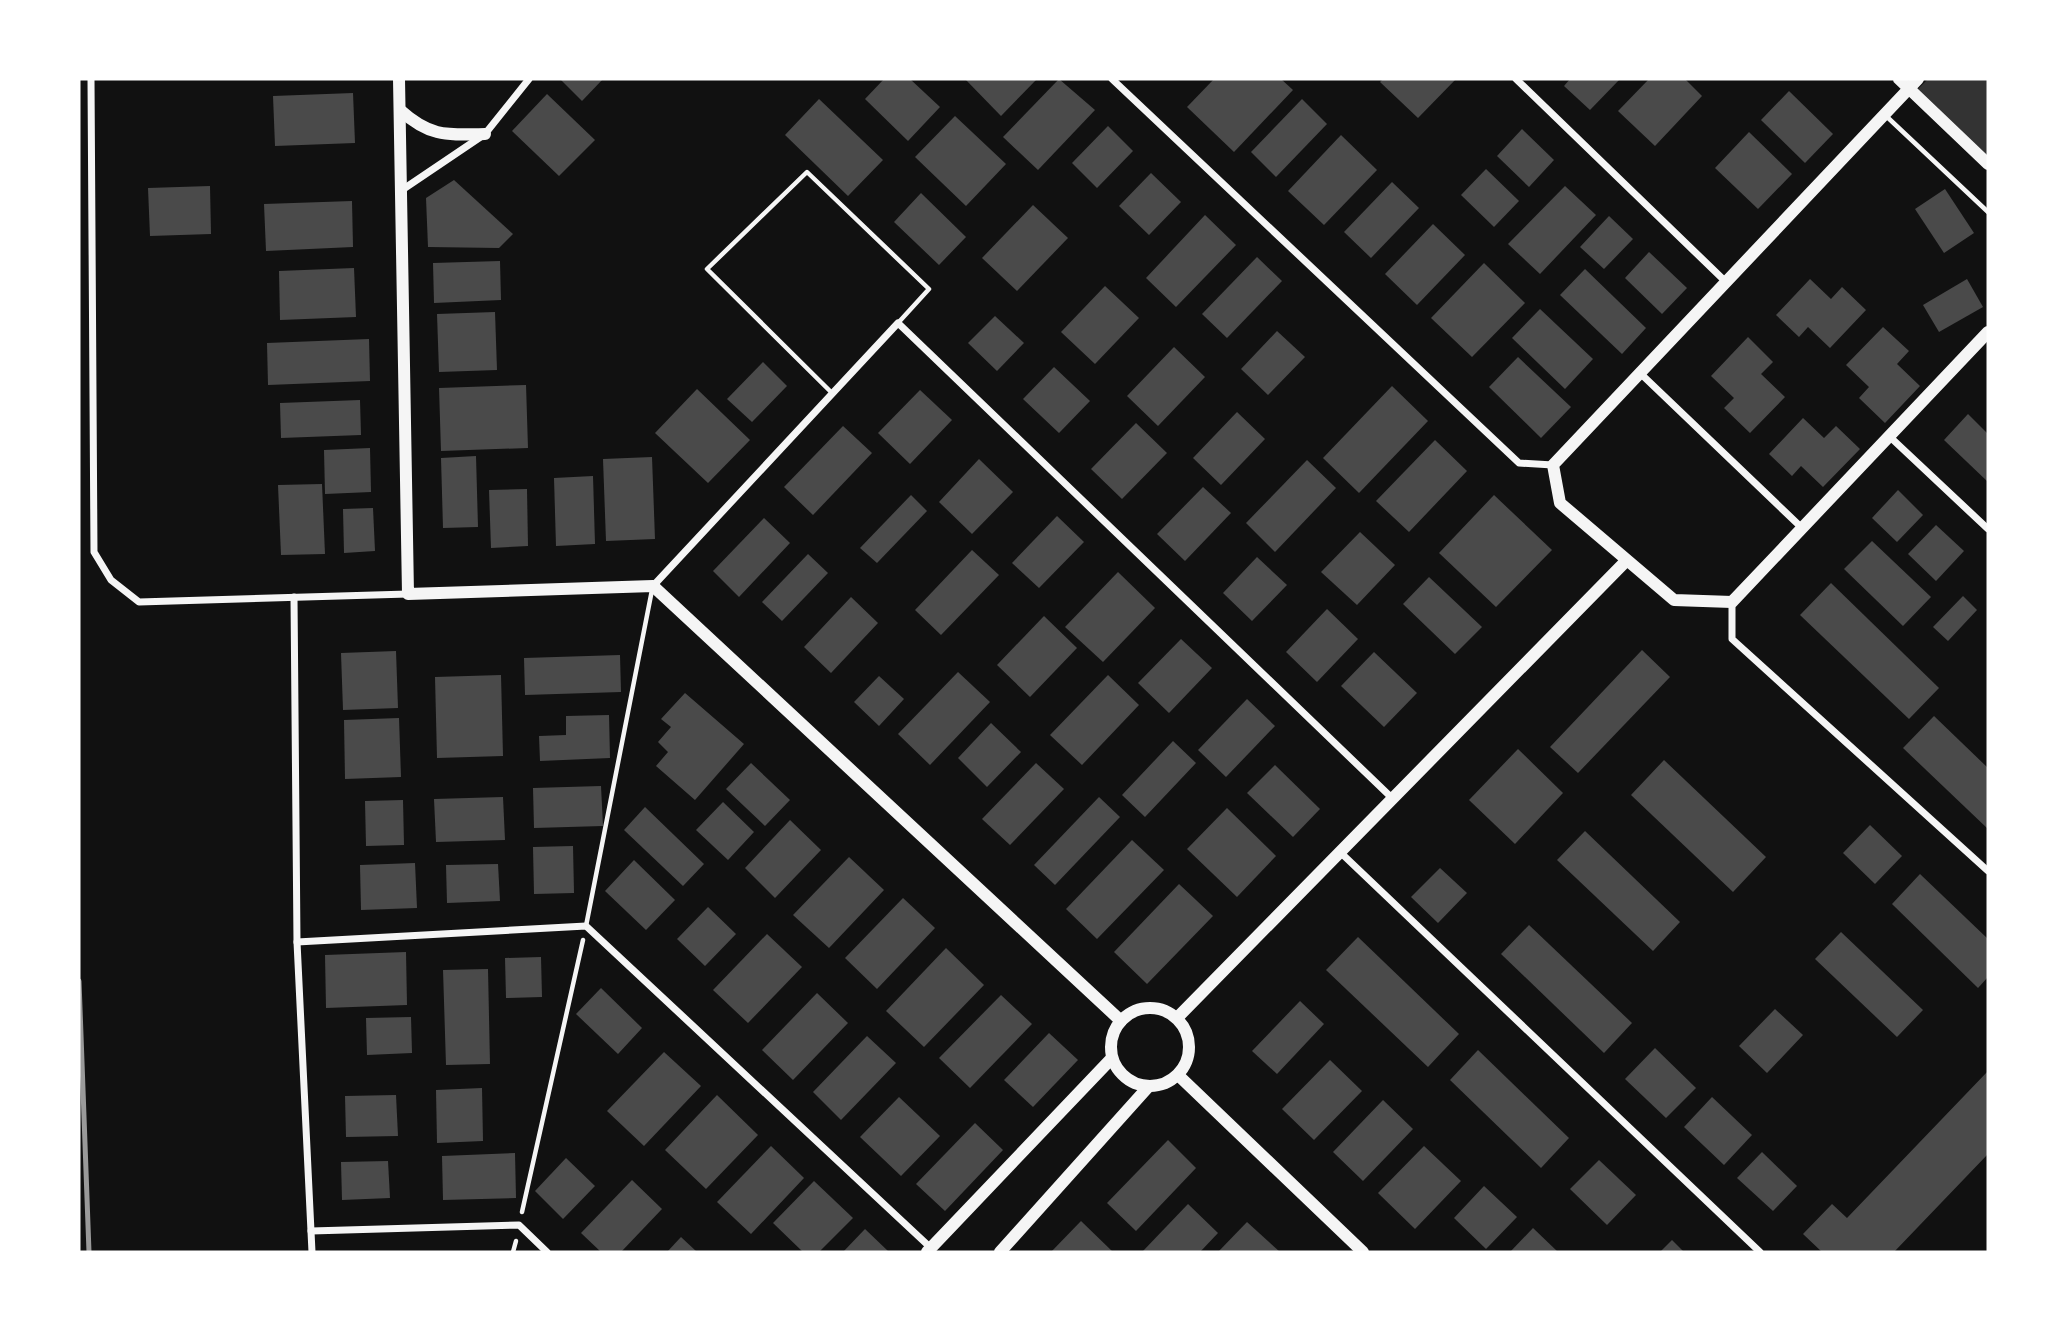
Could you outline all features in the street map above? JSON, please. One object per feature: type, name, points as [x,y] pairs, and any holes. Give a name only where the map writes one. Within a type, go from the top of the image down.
[{"type":"street","points":[[91,79],[94,552],[111,580],[139,602],[653,586],[1121,1021]]},
{"type":"street","points":[[399,79],[408,594]]},
{"type":"street","points":[[401,191],[485,134],[529,79]]},
{"type":"street","points":[[1112,79],[1519,463],[1553,465],[1885,114],[1909,82],[1988,164]]},
{"type":"street","points":[[1516,79],[1726,282]]},
{"type":"street","points":[[400,110],[421,128],[451,135],[485,134]]},
{"type":"street","points":[[653,586],[898,323],[1392,798]]},
{"type":"street","points":[[1988,331],[1732,602],[1732,639],[1988,871]]},
{"type":"street","points":[[1640,373],[1802,528]]},
{"type":"street","points":[[1889,436],[1988,529]]},
{"type":"street","points":[[1553,465],[1560,503],[1674,600],[1732,602]]},
{"type":"street","points":[[1177,1018],[1626,561]]},
{"type":"street","points":[[294,597],[297,942],[312,1252]]},
{"type":"street","points":[[1340,851],[1760,1252]]},
{"type":"street","points":[[297,942],[586,926],[931,1251],[1112,1058],[1114,1032],[1121,1021],[1142,1008],[1155,1008],[1177,1018],[1189,1040],[1185,1065],[1178,1075],[1160,1085],[1149,1086],[1126,1078],[1112,1058]]},
{"type":"street","points":[[1178,1075],[1363,1252]]},
{"type":"street","points":[[1000,1252],[1149,1086]]},
{"type":"street","points":[[311,1231],[519,1225],[547,1252]]},
{"type":"lane","points":[[1885,114],[1988,212]]},
{"type":"lane","points":[[832,393],[707,270],[807,172],[929,289],[898,323]]},
{"type":"lane","points":[[586,926],[653,586]]},
{"type":"path","points":[[513,1252],[586,926]]},
{"type":"shaded area","points":[[1928,79],[1988,79],[1988,156],[1918,89]]},
{"type":"building","points":[[560,79],[603,79],[582,101]]},
{"type":"building","points":[[884,79],[910,79],[940,107],[908,141],[865,99]]},
{"type":"building","points":[[965,79],[1037,79],[1001,116]]},
{"type":"building","points":[[1059,79],[1095,110],[1038,170],[1003,137]]},
{"type":"building","points":[[1214,79],[1281,79],[1293,90],[1234,152],[1187,107]]},
{"type":"building","points":[[1383,79],[1456,79],[1418,118],[1380,82]]},
{"type":"building","points":[[1570,79],[1620,79],[1590,110],[1564,86]]},
{"type":"building","points":[[1649,79],[1685,79],[1702,96],[1655,146],[1618,111]]},
{"type":"building","points":[[1789,91],[1833,134],[1805,163],[1761,120]]},
{"type":"building","points":[[353,93],[355,143],[275,146],[273,96]]},
{"type":"building","points":[[547,94],[595,140],[559,176],[512,131]]},
{"type":"building","points":[[819,99],[883,160],[848,196],[785,135]]},
{"type":"building","points":[[1302,99],[1327,124],[1276,177],[1251,152]]},
{"type":"building","points":[[955,116],[1006,164],[966,206],[915,157]]},
{"type":"building","points":[[1108,126],[1133,151],[1097,188],[1072,163]]},
{"type":"building","points":[[1522,129],[1554,160],[1529,187],[1497,156]]},
{"type":"building","points":[[1749,132],[1792,174],[1758,209],[1715,168]]},
{"type":"building","points":[[1341,135],[1377,170],[1324,225],[1288,191]]},
{"type":"building","points":[[1486,169],[1519,201],[1494,227],[1461,195]]},
{"type":"building","points":[[1151,173],[1181,202],[1149,235],[1119,206]]},
{"type":"building","points":[[454,180],[513,234],[499,248],[428,247],[426,198]]},
{"type":"building","points":[[1392,182],[1419,208],[1371,258],[1344,232]]},
{"type":"building","points":[[210,186],[211,234],[150,236],[148,188]]},
{"type":"building","points":[[1565,186],[1596,215],[1540,274],[1508,244]]},
{"type":"building","points":[[1945,189],[1974,233],[1944,253],[1915,209]]},
{"type":"building","points":[[921,193],[966,237],[939,265],[894,222]]},
{"type":"building","points":[[352,201],[353,247],[266,251],[264,204]]},
{"type":"building","points":[[1033,205],[1068,238],[1017,291],[982,258]]},
{"type":"building","points":[[1205,215],[1236,245],[1176,307],[1146,278]]},
{"type":"building","points":[[1609,216],[1633,239],[1604,269],[1580,247]]},
{"type":"building","points":[[1433,224],[1465,255],[1417,305],[1385,274]]},
{"type":"building","points":[[1649,252],[1687,288],[1662,314],[1625,278]]},
{"type":"building","points":[[1257,257],[1282,281],[1227,338],[1202,314]]},
{"type":"building","points":[[500,261],[501,300],[434,303],[433,263]]},
{"type":"building","points":[[1484,263],[1525,303],[1472,357],[1431,318]]},
{"type":"building","points":[[354,268],[356,317],[280,320],[279,271]]},
{"type":"building","points":[[1585,269],[1646,328],[1622,354],[1560,295]]},
{"type":"building","points":[[1810,279],[1831,299],[1842,287],[1866,310],[1830,348],[1808,327],[1799,337],[1776,315]]},
{"type":"building","points":[[1967,279],[1983,307],[1939,332],[1923,305]]},
{"type":"building","points":[[1105,286],[1139,318],[1095,364],[1061,332]]},
{"type":"building","points":[[1540,309],[1593,359],[1565,389],[1512,338]]},
{"type":"building","points":[[495,312],[497,370],[439,372],[437,314]]},
{"type":"building","points":[[995,316],[1024,343],[997,371],[968,343]]},
{"type":"building","points":[[1883,327],[1909,351],[1897,364],[1920,386],[1885,423],[1859,398],[1869,387],[1846,365]]},
{"type":"building","points":[[1277,331],[1305,357],[1268,395],[1241,369]]},
{"type":"building","points":[[1748,337],[1773,362],[1761,374],[1785,397],[1750,433],[1724,408],[1734,398],[1711,376]]},
{"type":"building","points":[[369,339],[370,381],[268,385],[267,343]]},
{"type":"building","points":[[1174,347],[1205,377],[1158,426],[1127,396]]},
{"type":"building","points":[[1518,357],[1571,407],[1541,438],[1489,387]]},
{"type":"building","points":[[763,362],[787,386],[752,422],[727,399]]},
{"type":"building","points":[[1054,367],[1090,401],[1059,433],[1023,399]]},
{"type":"building","points":[[526,385],[528,448],[441,451],[439,388]]},
{"type":"building","points":[[1392,386],[1428,421],[1359,493],[1323,458]]},
{"type":"building","points":[[697,389],[750,440],[708,483],[655,433]]},
{"type":"building","points":[[920,390],[952,420],[910,464],[878,433]]},
{"type":"building","points":[[360,400],[361,435],[281,438],[280,403]]},
{"type":"building","points":[[1237,412],[1265,439],[1221,485],[1193,458]]},
{"type":"building","points":[[1968,414],[1988,434],[1988,482],[1944,440]]},
{"type":"building","points":[[1803,418],[1824,438],[1836,426],[1860,449],[1823,487],[1801,466],[1792,476],[1769,454]]},
{"type":"building","points":[[1136,423],[1167,453],[1122,499],[1091,469]]},
{"type":"building","points":[[843,426],[872,453],[813,515],[784,487]]},
{"type":"building","points":[[1435,440],[1467,471],[1409,532],[1376,501]]},
{"type":"building","points":[[370,448],[371,492],[325,494],[324,450]]},
{"type":"building","points":[[476,456],[478,527],[443,528],[441,458]]},
{"type":"building","points":[[652,457],[655,539],[606,541],[603,459]]},
{"type":"building","points":[[979,459],[1013,492],[972,534],[939,502]]},
{"type":"building","points":[[1307,460],[1336,488],[1275,552],[1246,523]]},
{"type":"building","points":[[593,476],[595,544],[556,546],[554,478]]},
{"type":"building","points":[[322,484],[325,554],[281,555],[278,485]]},
{"type":"building","points":[[1203,487],[1231,513],[1185,561],[1157,534]]},
{"type":"building","points":[[527,489],[528,546],[491,548],[489,490]]},
{"type":"building","points":[[1898,490],[1923,515],[1897,542],[1872,518]]},
{"type":"building","points":[[911,495],[927,511],[877,563],[860,548]]},
{"type":"building","points":[[1494,495],[1552,550],[1496,607],[1439,553]]},
{"type":"building","points":[[373,508],[375,551],[344,553],[343,509]]},
{"type":"building","points":[[1057,516],[1084,542],[1039,588],[1012,563]]},
{"type":"building","points":[[764,518],[790,543],[739,597],[713,571]]},
{"type":"building","points":[[1936,525],[1964,551],[1936,581],[1908,554]]},
{"type":"building","points":[[1360,532],[1395,565],[1357,605],[1321,572]]},
{"type":"building","points":[[1872,541],[1931,597],[1903,626],[1844,569]]},
{"type":"building","points":[[972,550],[999,575],[941,635],[915,610]]},
{"type":"building","points":[[808,554],[828,573],[782,621],[762,602]]},
{"type":"building","points":[[1257,557],[1287,585],[1252,621],[1223,593]]},
{"type":"building","points":[[1118,572],[1155,608],[1103,662],[1065,627]]},
{"type":"building","points":[[1429,577],[1482,627],[1455,654],[1403,604]]},
{"type":"building","points":[[1831,583],[1939,688],[1909,719],[1800,615]]},
{"type":"building","points":[[1963,596],[1977,610],[1948,641],[1933,627]]},
{"type":"building","points":[[851,597],[878,623],[831,673],[804,647]]},
{"type":"building","points":[[1327,609],[1358,639],[1317,682],[1286,652]]},
{"type":"building","points":[[1044,616],[1077,648],[1030,697],[997,665]]},
{"type":"building","points":[[1181,639],[1212,668],[1169,713],[1138,683]]},
{"type":"building","points":[[1642,650],[1670,677],[1578,773],[1550,747]]},
{"type":"building","points":[[396,651],[398,708],[343,710],[341,653]]},
{"type":"building","points":[[1374,652],[1417,693],[1384,727],[1341,686]]},
{"type":"building","points":[[620,655],[621,692],[525,695],[524,658]]},
{"type":"building","points":[[958,672],[990,702],[930,765],[898,734]]},
{"type":"building","points":[[501,675],[503,756],[437,758],[435,677]]},
{"type":"building","points":[[1108,675],[1139,705],[1082,765],[1050,735]]},
{"type":"building","points":[[879,676],[904,699],[879,726],[854,702]]},
{"type":"building","points":[[685,693],[744,744],[695,800],[656,766],[668,752],[658,742],[671,727],[661,719]]},
{"type":"building","points":[[1247,699],[1275,726],[1226,777],[1198,750]]},
{"type":"building","points":[[609,715],[610,758],[540,761],[539,736],[566,735],[566,716]]},
{"type":"building","points":[[1934,716],[1988,768],[1988,829],[1903,748]]},
{"type":"building","points":[[399,718],[401,777],[345,779],[344,720]]},
{"type":"building","points":[[991,723],[1021,752],[987,787],[958,758]]},
{"type":"building","points":[[1173,741],[1196,763],[1145,817],[1122,795]]},
{"type":"building","points":[[1518,749],[1563,793],[1515,844],[1469,800]]},
{"type":"building","points":[[1664,760],[1766,857],[1733,892],[1631,795]]},
{"type":"building","points":[[751,763],[790,800],[765,826],[726,789]]},
{"type":"building","points":[[1036,763],[1064,789],[1010,845],[982,819]]},
{"type":"building","points":[[1275,765],[1320,809],[1293,837],[1247,793]]},
{"type":"building","points":[[601,786],[603,826],[534,828],[533,788]]},
{"type":"building","points":[[503,797],[505,840],[436,842],[434,799]]},
{"type":"building","points":[[1099,797],[1120,817],[1055,885],[1034,865]]},
{"type":"building","points":[[403,800],[404,845],[366,846],[365,801]]},
{"type":"building","points":[[723,802],[754,832],[728,860],[696,830]]},
{"type":"building","points":[[645,807],[704,864],[683,886],[624,830]]},
{"type":"building","points":[[1227,808],[1276,856],[1237,897],[1187,849]]},
{"type":"building","points":[[790,820],[821,850],[775,898],[745,868]]},
{"type":"building","points":[[1870,825],[1902,856],[1875,884],[1843,853]]},
{"type":"building","points":[[1585,831],[1680,922],[1653,951],[1557,860]]},
{"type":"building","points":[[1132,840],[1164,870],[1097,939],[1066,909]]},
{"type":"building","points":[[573,846],[574,893],[534,894],[533,847]]},
{"type":"building","points":[[849,857],[884,890],[829,948],[793,915]]},
{"type":"building","points":[[634,860],[675,900],[646,930],[605,891]]},
{"type":"building","points":[[415,863],[417,908],[361,910],[360,865]]},
{"type":"building","points":[[498,864],[500,901],[447,903],[446,865]]},
{"type":"building","points":[[1440,868],[1467,893],[1438,923],[1411,897]]},
{"type":"building","points":[[1920,874],[1988,939],[1988,977],[1978,988],[1892,904]]},
{"type":"building","points":[[1179,884],[1213,916],[1147,984],[1114,952]]},
{"type":"building","points":[[903,898],[935,928],[877,989],[845,958]]},
{"type":"building","points":[[708,907],[736,934],[705,966],[677,939]]},
{"type":"building","points":[[1529,925],[1632,1023],[1604,1053],[1501,954]]},
{"type":"building","points":[[1841,932],[1923,1010],[1897,1037],[1815,959]]},
{"type":"building","points":[[767,934],[802,967],[748,1023],[713,990]]},
{"type":"building","points":[[1358,937],[1459,1034],[1428,1067],[1326,970]]},
{"type":"building","points":[[946,948],[984,985],[924,1047],[886,1011]]},
{"type":"building","points":[[406,952],[407,1005],[326,1008],[325,955]]},
{"type":"building","points":[[541,957],[542,997],[506,998],[505,958]]},
{"type":"building","points":[[488,969],[490,1064],[446,1065],[443,970]]},
{"type":"building","points":[[601,988],[642,1028],[618,1054],[576,1014]]},
{"type":"building","points":[[817,993],[848,1023],[793,1080],[762,1050]]},
{"type":"building","points":[[1001,995],[1032,1024],[970,1088],[939,1058]]},
{"type":"building","points":[[1300,1001],[1324,1024],[1277,1074],[1252,1051]]},
{"type":"building","points":[[1775,1009],[1803,1035],[1767,1073],[1739,1046]]},
{"type":"building","points":[[411,1017],[412,1053],[367,1055],[366,1018]]},
{"type":"building","points":[[1049,1033],[1078,1060],[1033,1107],[1004,1080]]},
{"type":"building","points":[[867,1036],[896,1063],[841,1120],[813,1092]]},
{"type":"building","points":[[1655,1048],[1696,1088],[1666,1118],[1625,1079]]},
{"type":"building","points":[[1478,1050],[1569,1138],[1541,1168],[1450,1080]]},
{"type":"building","points":[[664,1052],[701,1086],[644,1146],[607,1111]]},
{"type":"building","points":[[1330,1060],[1362,1091],[1314,1140],[1282,1109]]},
{"type":"building","points":[[1988,1071],[1988,1154],[1894,1252],[1822,1252],[1803,1234],[1832,1204],[1847,1218]]},
{"type":"building","points":[[482,1088],[483,1141],[437,1143],[436,1090]]},
{"type":"building","points":[[396,1095],[398,1136],[346,1137],[345,1096]]},
{"type":"building","points":[[717,1095],[758,1135],[706,1189],[665,1150]]},
{"type":"building","points":[[899,1097],[940,1136],[901,1176],[860,1137]]},
{"type":"building","points":[[1712,1097],[1752,1135],[1724,1165],[1684,1127]]},
{"type":"building","points":[[1383,1100],[1413,1129],[1363,1181],[1333,1152]]},
{"type":"building","points":[[975,1123],[1003,1150],[945,1211],[916,1184]]},
{"type":"building","points":[[1168,1140],[1196,1168],[1136,1231],[1107,1203]]},
{"type":"building","points":[[771,1146],[804,1178],[751,1234],[717,1202]]},
{"type":"building","points":[[1424,1146],[1461,1181],[1415,1229],[1378,1193]]},
{"type":"building","points":[[1762,1152],[1797,1186],[1773,1211],[1737,1178]]},
{"type":"building","points":[[515,1153],[516,1198],[443,1200],[442,1156]]},
{"type":"building","points":[[566,1158],[595,1186],[563,1219],[535,1191]]},
{"type":"building","points":[[1599,1160],[1636,1195],[1607,1225],[1570,1189]]},
{"type":"building","points":[[388,1161],[390,1198],[342,1200],[341,1162]]},
{"type":"building","points":[[632,1180],[662,1209],[621,1252],[601,1252],[581,1233]]},
{"type":"building","points":[[814,1181],[853,1218],[819,1252],[803,1252],[773,1223]]},
{"type":"building","points":[[1484,1186],[1517,1217],[1486,1249],[1454,1218]]},
{"type":"building","points":[[1188,1204],[1218,1233],[1200,1252],[1143,1251]]},
{"type":"building","points":[[1081,1221],[1113,1252],[1051,1252]]},
{"type":"building","points":[[1247,1222],[1280,1252],[1218,1252]]},
{"type":"building","points":[[1533,1228],[1558,1252],[1510,1252]]},
{"type":"building","points":[[865,1229],[889,1252],[843,1252]]},
{"type":"building","points":[[681,1237],[697,1252],[667,1252]]},
{"type":"building","points":[[1672,1240],[1684,1252],[1660,1252]]},
{"type":"railway","points":[[79,981],[89,1252]]}]
